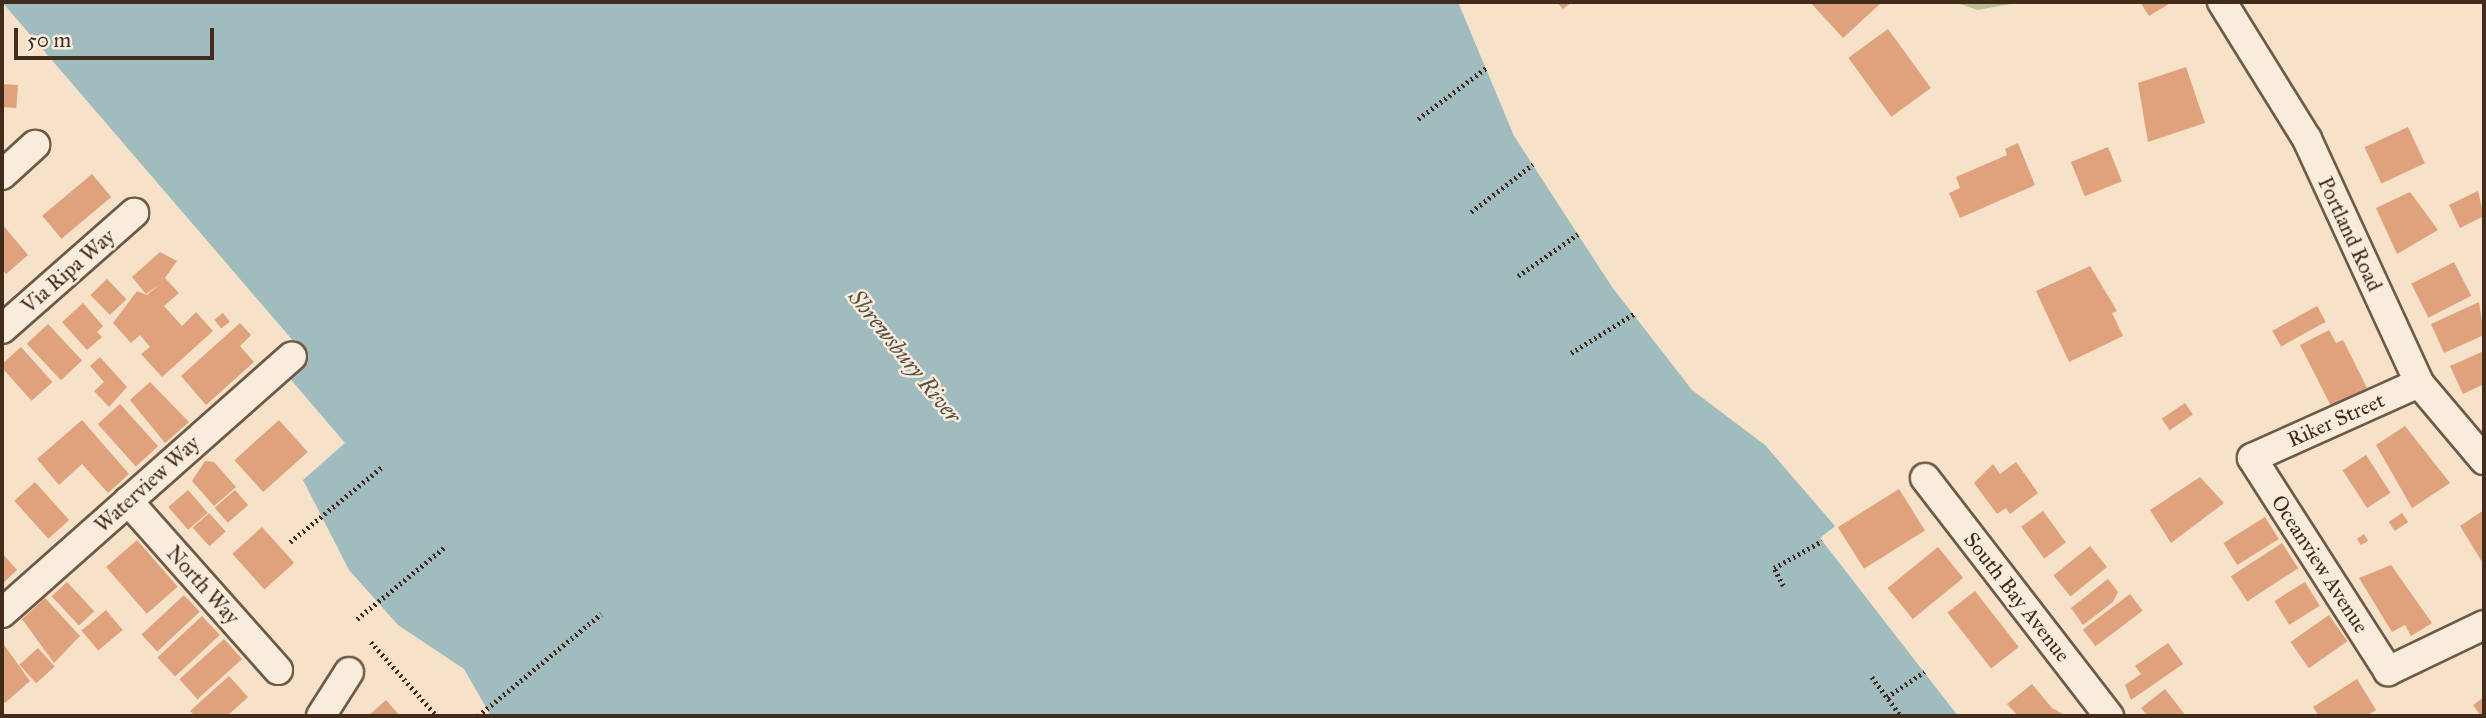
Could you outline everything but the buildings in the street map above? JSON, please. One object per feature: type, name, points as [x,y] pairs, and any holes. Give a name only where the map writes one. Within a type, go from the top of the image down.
[{"type":"street","name":"Portland Road","points":[[2222,2],[2307,139],[2419,383],[2484,460]]},
{"type":"street","points":[[2,175],[35,145]]},
{"type":"street","name":"Via Ripa Way","points":[[2,329],[134,213]]},
{"type":"street","name":"Waterview Way","points":[[2,613],[292,356]]},
{"type":"street","name":"Riker Street","points":[[2252,458],[2419,383]]},
{"type":"street","name":"Oceanview Avenue","points":[[2252,458],[2388,671],[2484,625]]},
{"type":"street","name":"South Bay Avenue","points":[[1924,478],[2109,716]]},
{"type":"street","name":"North Way","points":[[128,501],[278,670]]},
{"type":"street","points":[[321,716],[349,672]]},
{"type":"path","points":[[1418,119],[1486,68]]},
{"type":"path","points":[[1471,212],[1533,164]]},
{"type":"path","points":[[1518,276],[1578,234]]},
{"type":"path","points":[[1571,353],[1634,314]]},
{"type":"path","points":[[290,542],[382,467]]},
{"type":"path","points":[[1783,586],[1774,568],[1822,541]]},
{"type":"path","points":[[357,619],[446,546]]},
{"type":"path","points":[[478,716],[601,614]]},
{"type":"path","points":[[371,642],[437,716]]},
{"type":"path","points":[[1887,697],[1924,672]]},
{"type":"path","points":[[1872,677],[1901,716]]},
{"type":"green space","points":[[1954,2],[2021,2],[1978,10]]},
{"type":"water","name":"Shrewsbury River","points":[[2,2],[1458,2],[1514,136],[1612,287],[1692,390],[1765,445],[1835,526],[1820,538],[1958,716],[491,716],[464,669],[398,625],[349,570],[303,480],[345,443],[287,375],[307,357]]}]
